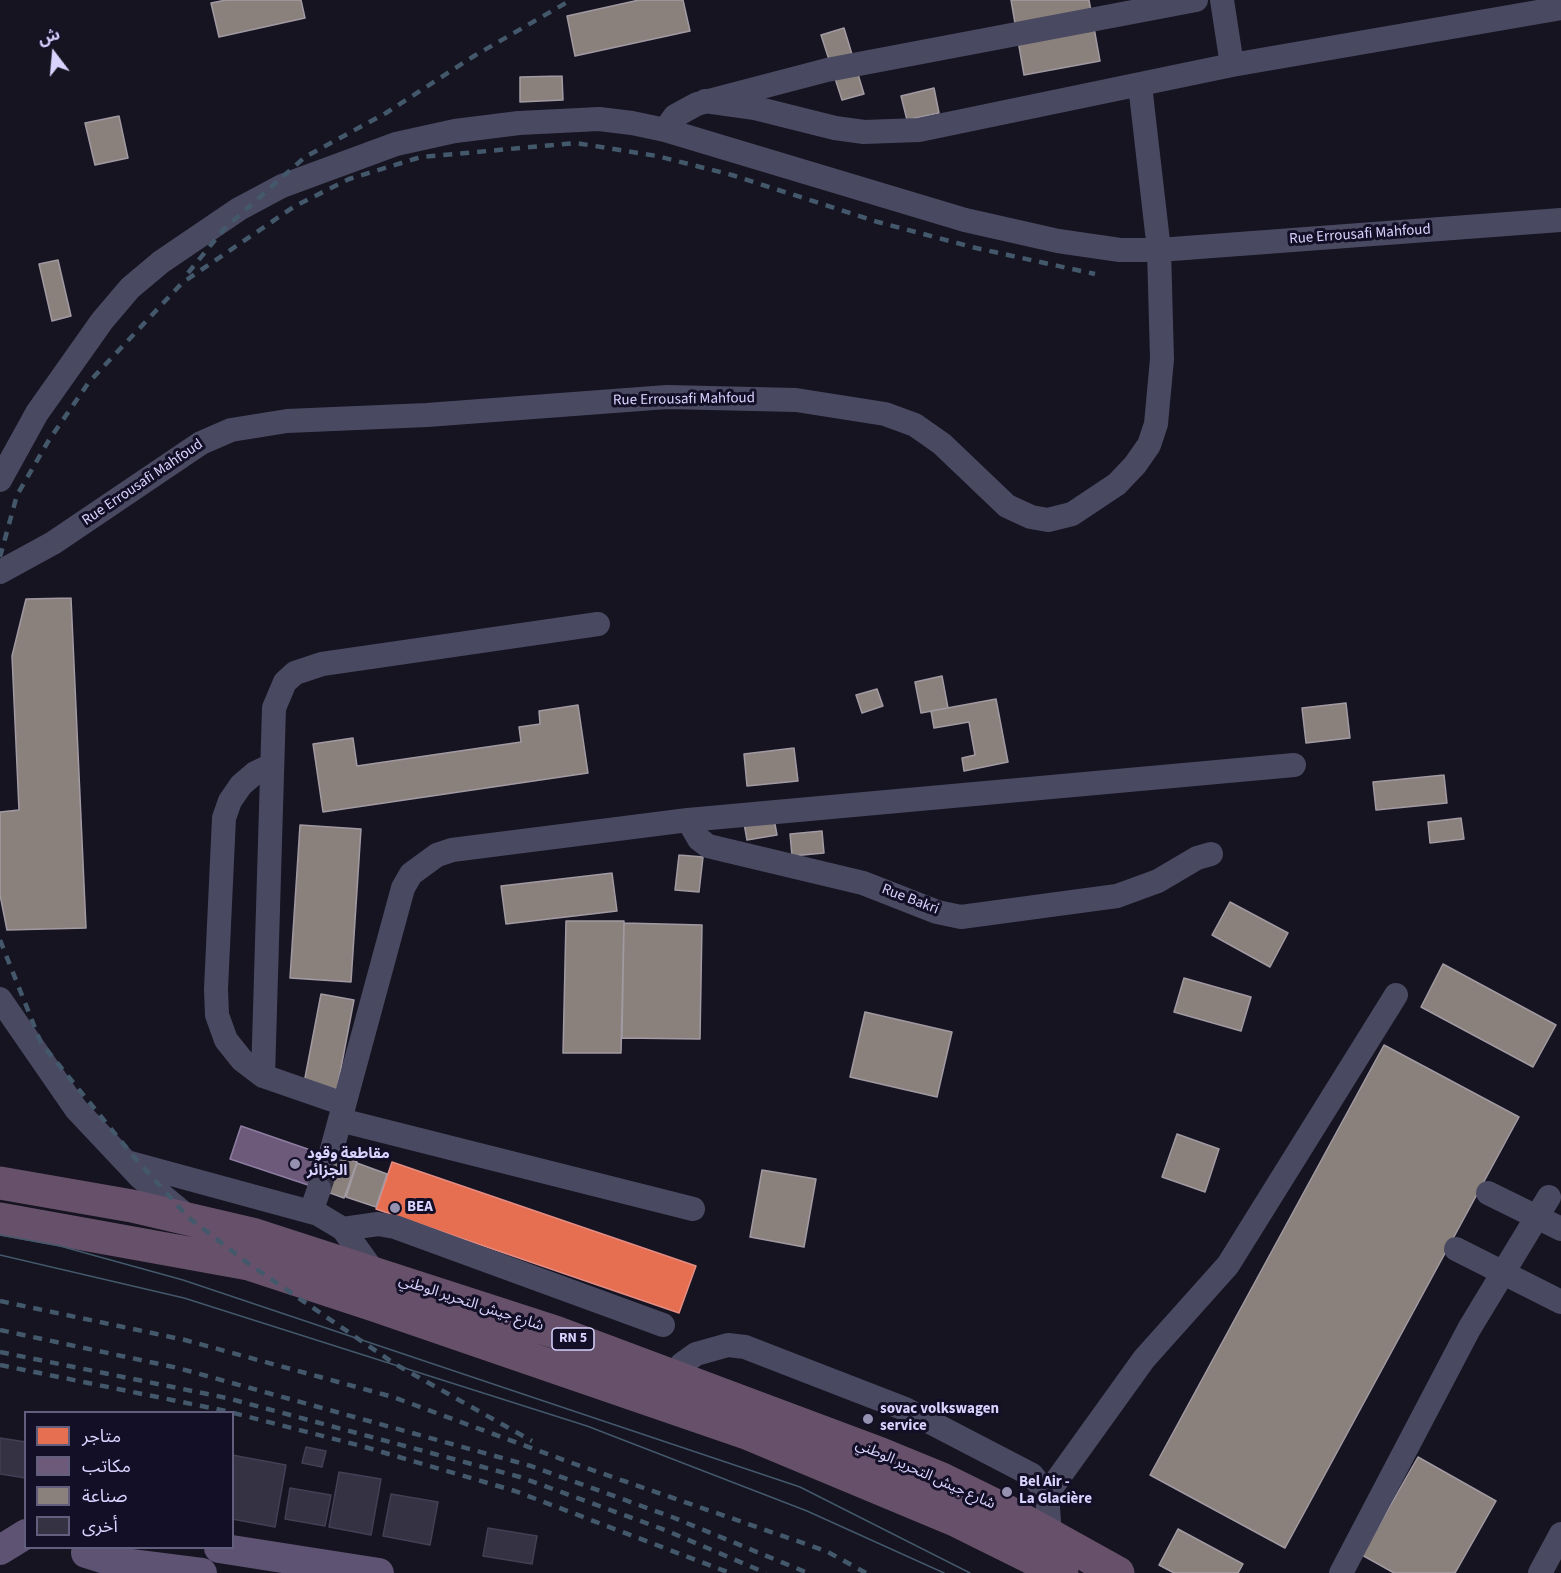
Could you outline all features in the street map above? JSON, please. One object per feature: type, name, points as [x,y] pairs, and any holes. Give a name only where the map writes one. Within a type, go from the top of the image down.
[{"type":"highway","name":"شارع جيش التحرير الوطني","points":[[0,1183],[200,1221],[374,1272],[555,1332],[942,1479],[1050,1534],[1118,1573]]},
{"type":"highway","name":"شارع جيش التحرير الوطني","points":[[0,1219],[249,1264],[362,1301],[749,1434],[915,1503],[1062,1573]]},
{"type":"highway","points":[[200,1221],[204,1256]]},
{"type":"main road","points":[[225,1549],[379,1573]]},
{"type":"main road","points":[[87,1558],[185,1572]]},
{"type":"street","points":[[665,130],[682,111],[705,102],[827,70],[1196,0]]},
{"type":"street","points":[[1222,0],[1232,65]]},
{"type":"street","points":[[705,102],[755,108],[836,128],[864,132],[891,132],[952,124],[1232,65],[1561,9]]},
{"type":"street","points":[[1140,86],[1159,250]]},
{"type":"street","name":"Rue Errousafi Mahfoud","points":[[0,480],[37,413],[102,321],[130,288],[201,233],[239,208],[282,186],[396,144],[455,131],[519,123],[599,119],[665,130],[998,228],[1091,246],[1159,250],[1561,220]]},
{"type":"street","name":"Rue Errousafi Mahfoud","points":[[0,573],[53,543],[201,443],[231,430],[287,421],[427,415],[667,397],[796,400],[885,414],[915,425],[942,444],[1007,506],[1031,518],[1048,520],[1072,514],[1093,502],[1129,471],[1149,445],[1156,424],[1162,359],[1159,250]]},
{"type":"street","points":[[263,1076],[274,708],[285,682],[308,666],[598,624]]},
{"type":"street","points":[[272,765],[255,773],[241,785],[230,801],[224,818],[216,989],[217,1015],[226,1040],[242,1060],[263,1076],[342,1112],[693,1209]]},
{"type":"street","points":[[331,1153],[403,888],[423,863],[452,850],[688,820],[1294,765]]},
{"type":"street","name":"Rue Bakri","points":[[688,820],[699,839],[708,846],[863,883],[937,912],[961,917],[1117,896],[1158,881],[1197,858],[1211,854]]},
{"type":"street","points":[[1047,1494],[1144,1359],[1228,1264],[1396,995]]},
{"type":"street","points":[[0,999],[76,1109],[123,1161],[200,1221]]},
{"type":"street","points":[[123,1161],[311,1212],[343,1229],[374,1272]]},
{"type":"street","points":[[311,1212],[319,1189]]},
{"type":"street","points":[[1488,1193],[1543,1207],[1561,1229]]},
{"type":"street","points":[[1341,1573],[1469,1329],[1543,1207]]},
{"type":"street","points":[[343,1229],[360,1225],[395,1227],[663,1325]]},
{"type":"street","points":[[1456,1249],[1561,1302]]},
{"type":"street","points":[[672,1376],[682,1364],[712,1348],[728,1345],[745,1347],[915,1414],[1032,1475],[1047,1494],[1050,1534]]},
{"type":"street","points":[[1540,1573],[1561,1534]]},
{"type":"building: متاجر","points":[[392,1162],[696,1266],[679,1313],[376,1209]]},
{"type":"building: مكاتب","points":[[241,1126],[322,1154],[311,1186],[230,1159]]},
{"type":"building: صناعة","points":[[226,0],[301,0],[305,18],[219,37],[211,3]]},
{"type":"building: صناعة","points":[[639,0],[683,0],[690,31],[575,56],[567,16]]},
{"type":"building: صناعة","points":[[1011,0],[1089,0],[1100,61],[1024,75]]},
{"type":"building: صناعة","points":[[844,28],[864,94],[842,100],[821,35]]},
{"type":"building: صناعة","points":[[562,76],[563,100],[520,102],[520,77]]},
{"type":"building: صناعة","points":[[934,88],[939,113],[907,120],[901,96]]},
{"type":"building: صناعة","points":[[119,116],[128,158],[95,165],[85,123]]},
{"type":"building: صناعة","points":[[58,260],[71,316],[52,321],[39,264]]},
{"type":"building: صناعة","points":[[71,598],[86,928],[7,930],[0,895],[0,812],[19,810],[12,656],[26,599]]},
{"type":"building: صناعة","points":[[942,676],[948,708],[921,713],[915,682]]},
{"type":"building: صناعة","points":[[877,689],[883,706],[862,713],[856,695]]},
{"type":"building: صناعة","points":[[996,699],[1008,762],[964,771],[962,758],[975,755],[969,722],[934,728],[931,711]]},
{"type":"building: صناعة","points":[[1346,703],[1350,738],[1306,743],[1302,708]]},
{"type":"building: صناعة","points":[[578,705],[588,773],[323,812],[313,744],[353,738],[357,766],[521,742],[519,727],[540,724],[539,711]]},
{"type":"building: صناعة","points":[[794,748],[798,781],[747,786],[744,754]]},
{"type":"building: صناعة","points":[[1444,775],[1447,803],[1376,810],[1373,782]]},
{"type":"building: صناعة","points":[[1461,818],[1464,839],[1430,843],[1428,822]]},
{"type":"building: صناعة","points":[[774,819],[777,835],[747,840],[744,823]]},
{"type":"building: صناعة","points":[[300,825],[361,829],[351,982],[290,978]]},
{"type":"building: صناعة","points":[[822,831],[824,853],[792,856],[790,834]]},
{"type":"building: صناعة","points":[[679,855],[703,857],[699,892],[675,890]]},
{"type":"building: صناعة","points":[[612,873],[617,911],[506,924],[501,886]]},
{"type":"building: صناعة","points":[[1230,902],[1288,933],[1270,967],[1212,935]]},
{"type":"building: صناعة","points":[[566,921],[624,921],[621,1053],[563,1053]]},
{"type":"building: صناعة","points":[[624,923],[702,925],[700,1039],[622,1038]]},
{"type":"building: صناعة","points":[[1443,964],[1556,1025],[1533,1067],[1421,1007]]},
{"type":"building: صناعة","points":[[1184,978],[1251,997],[1241,1031],[1174,1012]]},
{"type":"building: صناعة","points":[[321,994],[354,1000],[337,1089],[304,1083]]},
{"type":"building: صناعة","points":[[865,1012],[952,1032],[937,1097],[850,1077]]},
{"type":"building: صناعة","points":[[1384,1045],[1519,1117],[1285,1548],[1150,1475]]},
{"type":"building: صناعة","points":[[1177,1134],[1219,1149],[1205,1192],[1162,1177]]},
{"type":"building: صناعة","points":[[323,1150],[357,1162],[344,1198],[311,1186]]},
{"type":"building: صناعة","points":[[357,1163],[387,1174],[376,1207],[346,1197]]},
{"type":"building: صناعة","points":[[762,1170],[816,1179],[804,1247],[750,1237]]},
{"type":"building: صناعة","points":[[1418,1457],[1496,1501],[1455,1573],[1394,1573],[1362,1555]]},
{"type":"building: صناعة","points":[[1178,1529],[1243,1564],[1238,1573],[1174,1573],[1159,1565]]},
{"type":"building: أخرى","points":[[0,1438],[24,1442],[24,1478],[0,1474]]},
{"type":"building: أخرى","points":[[306,1447],[326,1451],[322,1467],[302,1463]]},
{"type":"building: أخرى","points":[[234,1455],[286,1465],[275,1527],[234,1519]]},
{"type":"building: أخرى","points":[[339,1472],[381,1479],[371,1535],[329,1527]]},
{"type":"building: أخرى","points":[[290,1488],[331,1495],[325,1526],[285,1519]]},
{"type":"building: أخرى","points":[[391,1494],[438,1502],[430,1545],[383,1536]]},
{"type":"building: أخرى","points":[[488,1528],[537,1536],[532,1564],[483,1556]]},
{"type":"tunnel","points":[[319,1189],[331,1153]]},
{"type":"tram line","points":[[0,1235],[60,1246],[183,1280],[800,1487],[970,1573]]},
{"type":"tram line","points":[[0,1255],[184,1298],[587,1426],[807,1511],[944,1573]]},
{"type":"railway","points":[[188,273],[224,229],[305,157],[386,113],[474,56],[571,0]]},
{"type":"railway","points":[[0,557],[17,495],[49,440],[89,382],[182,283],[295,206],[349,179],[421,157],[576,143],[657,156],[732,175],[878,222],[976,248],[1095,274]]},
{"type":"railway","points":[[0,940],[41,1043],[134,1157],[189,1218],[249,1264],[395,1364],[532,1441]]},
{"type":"railway","points":[[0,1301],[185,1340],[393,1397],[572,1463],[826,1551],[866,1573]]},
{"type":"railway","points":[[0,1330],[178,1368],[531,1466],[672,1517],[808,1573]]},
{"type":"railway","points":[[0,1352],[227,1398],[520,1477],[665,1530],[766,1573]]},
{"type":"railway","points":[[0,1365],[226,1411]]},
{"type":"railway","points":[[234,1413],[365,1447],[515,1491],[730,1573]]},
{"type":"place","name":"مقاطعة وقود الجزائر","points":[[295,1164]]},
{"type":"place","name":"BEA","points":[[395,1208]]},
{"type":"place","name":"sovac volkswagen service","points":[[868,1419]]},
{"type":"place","name":"Bel Air - La Glacière","points":[[1007,1492]]}]
